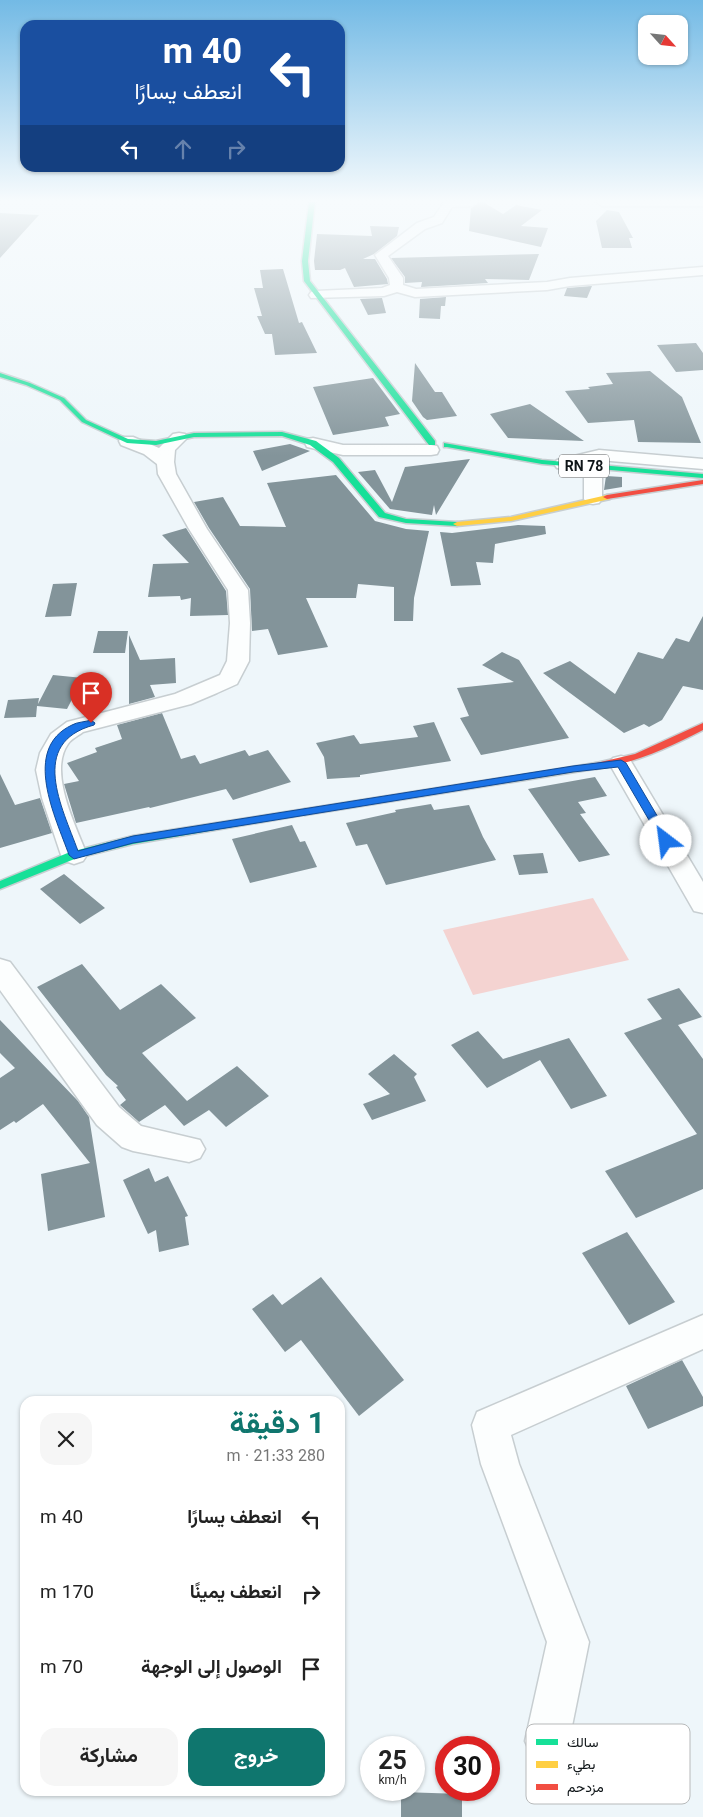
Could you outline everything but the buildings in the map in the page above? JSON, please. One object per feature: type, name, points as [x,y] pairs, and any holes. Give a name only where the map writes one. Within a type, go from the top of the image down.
[{"type":"street","name":"RN 78","points":[[310,287],[437,446],[563,464],[703,476]]},
{"type":"street","points":[[316,295],[384,292],[397,288],[415,293],[532,287]]},
{"type":"street","points":[[0,376],[28,384],[62,399],[84,421],[150,450],[165,462]]},
{"type":"street","points":[[127,441],[156,443],[194,435],[282,434],[313,443],[339,455],[382,515],[406,521],[452,525],[511,519],[593,500],[703,482]]},
{"type":"street","points":[[74,855],[54,798],[48,770],[52,753],[59,739],[75,727],[183,698],[209,688],[229,679],[238,661],[240,623],[238,590],[189,513],[167,474],[165,462],[167,448],[179,438]]},
{"type":"street","points":[[339,455],[437,446]]},
{"type":"street","points":[[563,464],[599,455],[703,464]]},
{"type":"street","points":[[593,467],[593,500]]},
{"type":"street","points":[[0,885],[74,855],[133,840],[573,769],[621,763],[669,744],[703,726]]},
{"type":"street","points":[[621,763],[703,904]]},
{"type":"street","points":[[0,969],[108,1116],[133,1138],[189,1149]]},
{"type":"street","points":[[551,1724],[568,1642],[500,1464],[490,1425],[703,1332]]},
{"type":"shaded area","points":[[593,898],[629,960],[473,995],[443,930]]},
{"type":"traffic: fast","points":[[311,287],[432,443]]},
{"type":"traffic: fast","points":[[0,375],[28,384],[62,399],[84,421],[127,441],[156,443],[194,435],[282,434],[313,443],[336,460],[382,515],[406,521],[457,524]]},
{"type":"traffic: fast","points":[[447,445],[542,462],[703,476]]},
{"type":"traffic: fast","points":[[0,885],[74,855],[133,840],[305,812]]},
{"type":"traffic: slow","points":[[457,524],[511,519],[607,497]]},
{"type":"traffic: slow","points":[[305,812],[596,766]]},
{"type":"traffic: jam","points":[[607,497],[703,482]]},
{"type":"traffic: jam","points":[[596,766],[611,764],[638,756],[703,726]]},
{"type":"route","points":[[91,723],[75,727],[59,739],[52,753],[48,770],[54,798],[74,855],[133,840],[573,769],[621,763],[666,841]]}]
